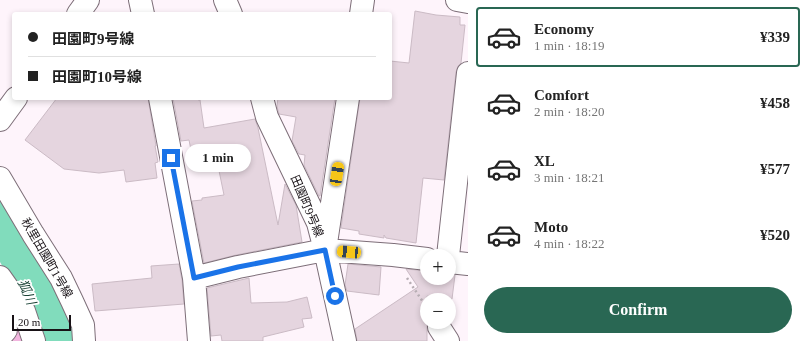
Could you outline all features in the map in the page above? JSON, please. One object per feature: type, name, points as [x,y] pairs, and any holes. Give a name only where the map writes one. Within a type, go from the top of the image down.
[{"type":"street","points":[[79,12],[88,0]]},
{"type":"street","points":[[140,0],[143,12]]},
{"type":"street","points":[[225,0],[229,12]]},
{"type":"street","points":[[361,12],[363,0]]},
{"type":"street","points":[[457,0],[468,2]]},
{"type":"street","points":[[449,249],[468,73]]},
{"type":"street","points":[[0,120],[15,100]]},
{"type":"street","points":[[160,100],[194,278],[200,341]]},
{"type":"street","name":"田園町9号線","points":[[263,100],[268,117],[318,223],[345,341]]},
{"type":"street","points":[[325,250],[348,100]]},
{"type":"street","name":"秋里田園町1号線","points":[[0,178],[64,284],[83,325],[84,341]]},
{"type":"street","points":[[194,278],[238,267],[325,250],[420,258]]},
{"type":"street","points":[[456,263],[468,264]]},
{"type":"street","points":[[0,277],[24,311],[34,341]]},
{"type":"street","points":[[0,304],[5,312],[6,330],[0,338]]},
{"type":"path","points":[[393,255],[420,297]]},
{"type":"shaded area","points":[[19,324],[23,341],[6,341]]},
{"type":"water","name":"狐川","points":[[0,195],[66,304],[77,341],[41,341],[0,262]]},
{"type":"building","points":[[415,11],[460,17],[460,25],[465,25],[461,63],[456,72],[444,180],[423,178],[416,243],[386,238],[384,235],[384,238],[359,234],[359,231],[341,228],[360,100],[392,100],[392,61],[409,63]]},
{"type":"building","points":[[55,100],[148,100],[158,162],[155,163],[157,178],[126,182],[124,170],[99,173],[64,169],[25,140]]},
{"type":"building","points":[[173,100],[200,100],[204,128],[255,119],[278,225],[285,184],[296,205],[302,242],[204,263],[192,201],[224,195],[216,156],[193,160],[189,140],[181,141]]},
{"type":"building","points":[[278,100],[335,100],[320,196],[304,165],[305,155],[299,154],[292,141],[296,117],[279,114],[277,106]]},
{"type":"building","points":[[179,264],[184,304],[95,311],[92,284],[152,278],[151,266]]},
{"type":"building","points":[[348,264],[381,267],[379,295],[347,291],[345,285]]},
{"type":"building","points":[[406,269],[420,270],[420,285],[454,285],[453,293],[420,293],[420,329],[427,329],[427,341],[357,341],[355,329],[418,287]]},
{"type":"building","points":[[249,278],[251,303],[287,302],[307,297],[312,318],[302,319],[304,327],[263,337],[263,341],[222,341],[221,335],[211,336],[207,288]]},
{"type":"route","points":[[171,158],[194,278],[238,267],[325,250],[335,296]]}]
